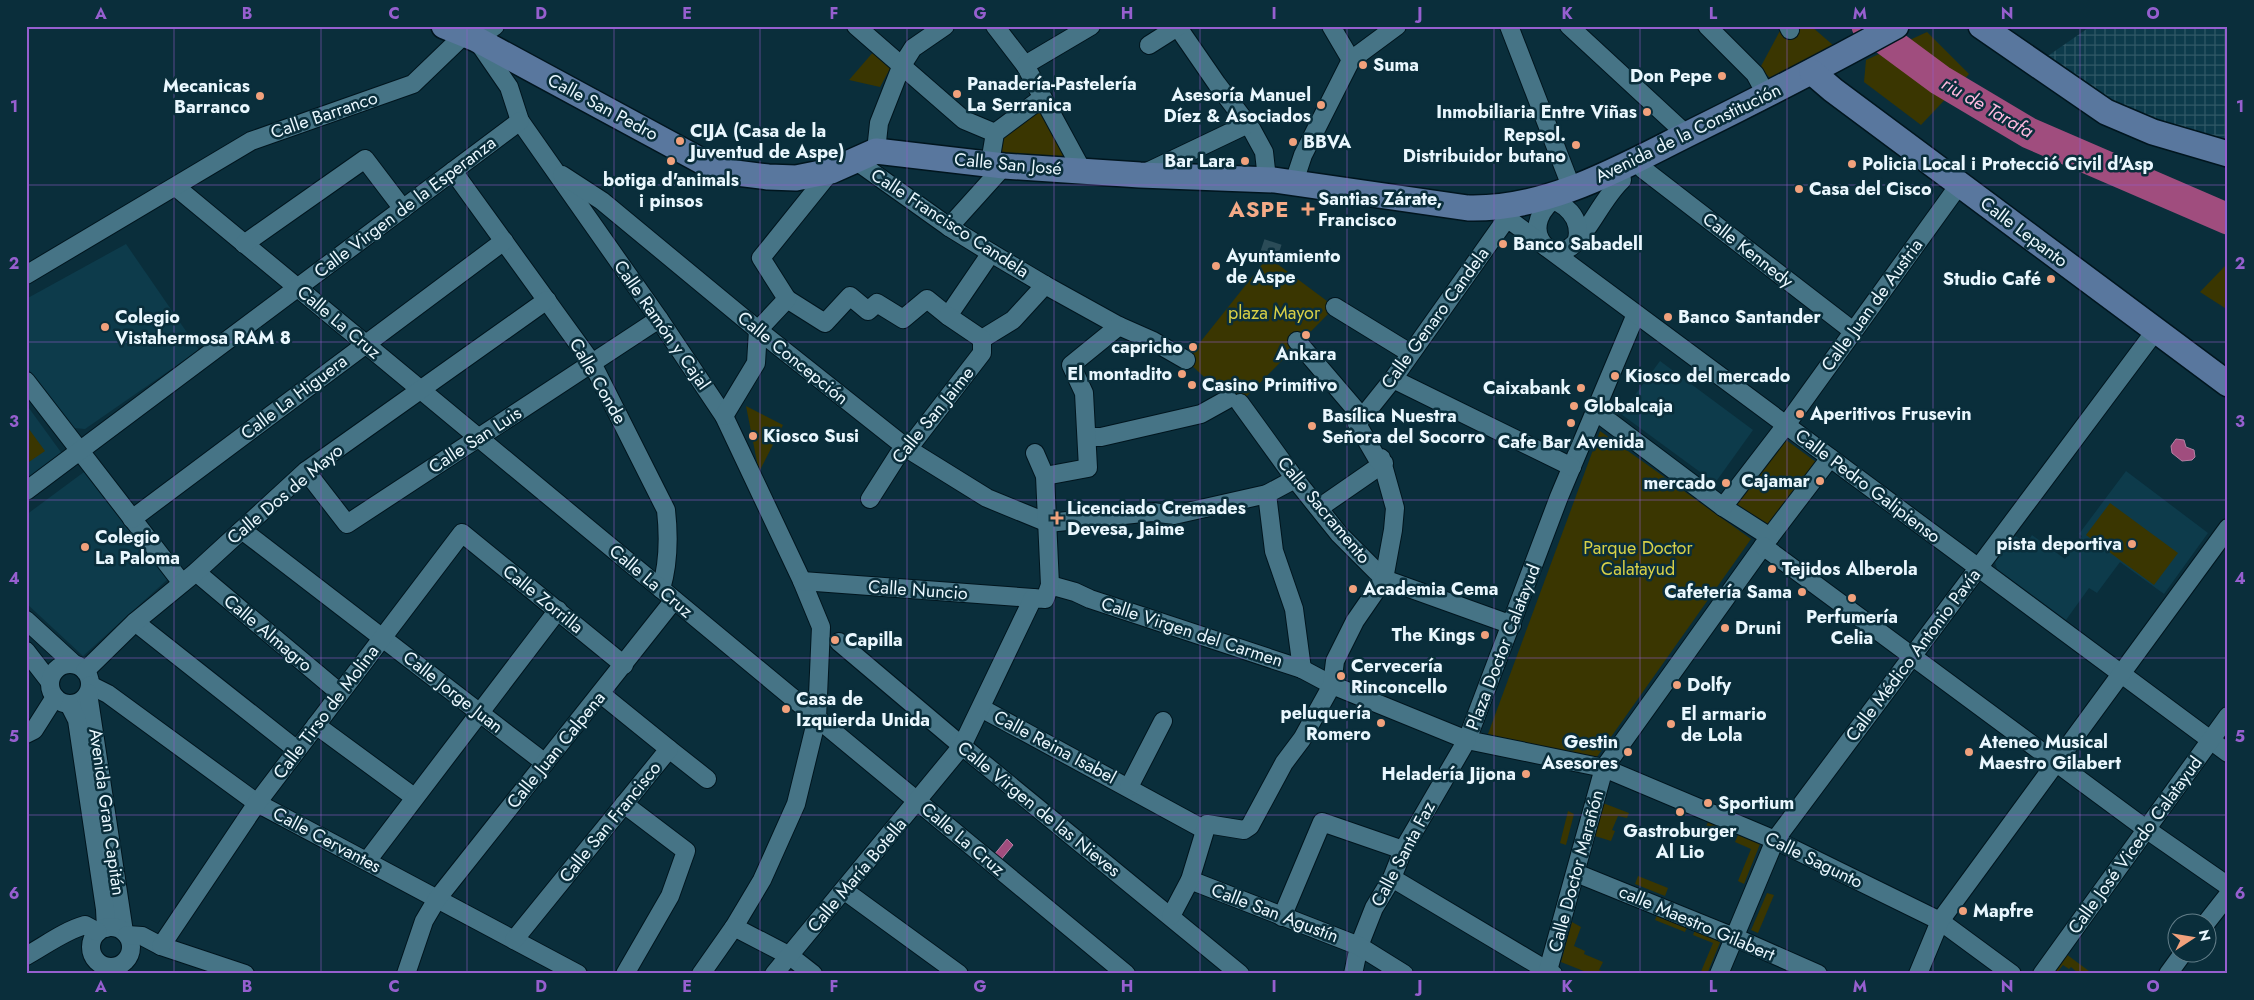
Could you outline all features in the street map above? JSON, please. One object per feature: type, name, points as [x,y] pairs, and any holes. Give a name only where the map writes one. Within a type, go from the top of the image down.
[{"type":"street","points":[[856,26],[964,120],[995,133]]},
{"type":"street","points":[[866,156],[901,67],[913,48],[944,26]]},
{"type":"street","points":[[995,26],[1025,64],[1082,170]]},
{"type":"street","points":[[1025,64],[1090,26]]},
{"type":"street","points":[[1331,26],[1351,60]]},
{"type":"street","points":[[1294,182],[1303,155],[1351,60],[1397,26]]},
{"type":"street","points":[[1509,26],[1555,199],[1567,208],[1577,223],[1576,241],[1573,246],[1561,251],[1546,247],[1537,233],[1538,220],[1555,199]]},
{"type":"street","points":[[1569,26],[1687,135]]},
{"type":"street","points":[[1707,26],[1755,74],[1766,96]]},
{"type":"street","points":[[1816,76],[1896,26]]},
{"type":"street","points":[[1816,76],[1917,26]]},
{"type":"street","points":[[1982,26],[2106,112],[2153,132],[2228,154]]},
{"type":"street","points":[[1997,26],[2111,105],[2158,125],[2228,145]]},
{"type":"street","points":[[1149,45],[1178,27],[1248,124],[1264,152],[1268,179]]},
{"type":"street","name":"Calle Ramón y Cajal","points":[[470,31],[509,87],[520,121],[659,319],[724,416],[802,581],[831,635]]},
{"type":"street","name":"Calle San Pedro","points":[[470,31],[720,171],[768,177],[796,178],[831,170],[866,156]]},
{"type":"street","name":"Calle Barranco","points":[[26,275],[251,141],[413,84],[470,31]]},
{"type":"street","name":"Avenida de la Constitución","points":[[1468,208],[1555,199],[1632,175],[1816,76]]},
{"type":"street","name":"Avenida de la Constitución","points":[[1294,182],[1468,208],[1495,217],[1508,218],[1555,199],[1766,96],[1816,76]]},
{"type":"street","name":"Calle Lepanto","points":[[1816,76],[1959,185],[2228,384]]},
{"type":"street","points":[[995,133],[1042,98]]},
{"type":"street","name":"Calle Virgen de la Esperanza","points":[[26,491],[520,121]]},
{"type":"street","points":[[1140,175],[1248,124]]},
{"type":"street","points":[[949,227],[997,165],[995,133]]},
{"type":"street","name":"Calle San José","points":[[866,156],[1140,175],[1268,179],[1294,182]]},
{"type":"street","name":"Calle Francisco Candela","points":[[866,156],[949,227],[1045,285],[1186,360]]},
{"type":"street","points":[[244,244],[365,159],[403,209]]},
{"type":"street","name":"Calle Concepción","points":[[553,170],[602,201],[758,330],[908,449],[976,492],[1048,523]]},
{"type":"street","points":[[831,170],[761,258],[787,299],[825,323],[850,296],[868,311],[877,303],[903,319],[926,299],[982,339]]},
{"type":"street","name":"Calle Conde","points":[[453,171],[592,363],[666,510],[669,533],[667,594]]},
{"type":"street","name":"Avenida de la Constitución","points":[[1576,241],[1607,197],[1632,175]]},
{"type":"street","name":"Calle Kennedy","points":[[1632,175],[1852,331]]},
{"type":"street","name":"Calle Juan de Austria","points":[[1723,507],[1786,425],[1959,185]]},
{"type":"street","name":"Calle La Cruz","points":[[176,187],[1126,974]]},
{"type":"street","name":"Calle Pedro Galipienso","points":[[1508,218],[2228,753]]},
{"type":"street","name":"Calle Genaro Candela","points":[[1362,418],[1393,379],[1508,218]]},
{"type":"street","name":"Calle La Higuera","points":[[132,519],[504,241]]},
{"type":"street","points":[[948,316],[991,252]]},
{"type":"street","name":"Calle Francisco Candela","points":[[982,339],[1013,320],[1045,285]]},
{"type":"street","points":[[724,416],[756,362],[758,330],[787,299]]},
{"type":"street","name":"Calle Dos de Mayo","points":[[84,678],[135,622],[189,577],[306,471],[547,300]]},
{"type":"street","points":[[1335,307],[1410,353]]},
{"type":"street","name":"Plaza Doctor Calatayud","points":[[1604,768],[1467,740],[1594,410],[1636,314]]},
{"type":"street","name":"Calle San Luis","points":[[306,471],[347,524],[659,319]]},
{"type":"street","points":[[1045,476],[1088,468],[1084,393],[1071,365],[1119,326]]},
{"type":"street","name":"Calle Médico Antonio Pavía","points":[[1719,974],[1775,840],[2156,330]]},
{"type":"street","name":"Calle San Jaime","points":[[870,499],[898,455],[908,449],[982,354],[982,339]]},
{"type":"street","points":[[1171,916],[1190,880],[1206,827],[1244,830],[1250,826],[1284,763],[1302,739],[1332,685],[1335,661],[1355,621],[1384,579],[1390,553],[1395,508],[1384,463],[1381,458],[1378,460],[1357,424],[1362,418],[1297,341]]},
{"type":"street","points":[[1393,379],[1572,467]]},
{"type":"street","name":"Calle Almagro","points":[[26,381],[132,519],[189,577],[340,693]]},
{"type":"street","name":"Calle Sacramento","points":[[1087,437],[1101,437],[1201,414],[1234,401],[1339,534],[1384,579],[1512,625]]},
{"type":"street","points":[[1594,410],[1767,541],[1911,657],[2146,830],[2228,886]]},
{"type":"street","points":[[1033,598],[1045,598],[1050,585],[1045,476],[1035,453]]},
{"type":"street","points":[[1604,768],[1767,541],[1830,458]]},
{"type":"street","points":[[1319,508],[1384,463]]},
{"type":"street","points":[[1048,523],[1152,512],[1174,514],[1267,494],[1295,479]]},
{"type":"street","points":[[1267,494],[1274,551],[1294,608],[1302,669]]},
{"type":"street","points":[[1918,974],[1940,921],[2228,528]]},
{"type":"street","name":"Calle Jorge Juan","points":[[242,530],[545,763]]},
{"type":"street","name":"Calle Tirso de Molina","points":[[161,946],[257,803],[462,533]]},
{"type":"street","name":"Calle Zorrilla","points":[[462,533],[624,664]]},
{"type":"street","name":"Calle Nuncio","points":[[802,581],[1033,598]]},
{"type":"street","name":"Calle Virgen del Carmen","points":[[1050,585],[1302,669],[1332,685],[1467,740]]},
{"type":"street","name":"Calle Juan Calpena","points":[[406,974],[424,921],[437,899],[624,664],[667,594]]},
{"type":"street","name":"Calle María Botella","points":[[774,974],[845,891],[962,746],[1033,598]]},
{"type":"street","points":[[366,861],[558,610]]},
{"type":"street","points":[[26,620],[84,678]]},
{"type":"street","points":[[135,622],[297,750]]},
{"type":"street","points":[[701,974],[734,927],[762,880],[796,804],[817,718],[831,635]]},
{"type":"street","name":"Calle Virgen de las Nieves","points":[[831,635],[962,746],[1240,974]]},
{"type":"street","name":"Avenida Gran Capitán","points":[[26,651],[77,720],[105,909],[102,930]]},
{"type":"street","points":[[58,694],[52,676],[61,666],[84,678]]},
{"type":"street","points":[[58,694],[80,701],[84,678]]},
{"type":"street","name":"Calle Cervantes","points":[[84,678],[257,803],[578,974]]},
{"type":"street","name":"Avenida Gran Capitán","points":[[84,678],[125,933]]},
{"type":"street","points":[[26,734],[34,730],[58,694]]},
{"type":"street","name":"Calle San Francisco","points":[[601,694],[707,779]]},
{"type":"street","name":"Calle Reina Isabel","points":[[980,708],[1206,827]]},
{"type":"street","name":"Calle José Vicedo Calatayud","points":[[2042,974],[2228,716]]},
{"type":"street","name":"Calle Reina Isabel","points":[[1129,787],[1163,721]]},
{"type":"street","points":[[316,726],[414,797]]},
{"type":"street","name":"Calle Santa Faz","points":[[1352,974],[1374,908],[1392,878],[1403,850],[1467,740]]},
{"type":"street","name":"Calle San Francisco","points":[[514,940],[669,749]]},
{"type":"street","name":"Calle Sagunto","points":[[1604,768],[1775,840],[1940,921],[2012,974]]},
{"type":"street","name":"Calle Doctor Marañón","points":[[1550,973],[1604,768]]},
{"type":"street","points":[[624,804],[686,851],[670,896],[624,974]]},
{"type":"street","points":[[1282,917],[1322,822],[1403,850]]},
{"type":"street","name":"calle Maestro Gilabert","points":[[1576,872],[1818,974]]},
{"type":"street","points":[[1392,878],[1550,973]]},
{"type":"street","name":"Calle San Agustín","points":[[1190,880],[1360,946],[1404,974]]},
{"type":"street","points":[[845,891],[959,974]]},
{"type":"street","points":[[2215,912],[2228,895]]},
{"type":"street","points":[[26,956],[67,930],[85,925],[102,930],[119,929],[125,933],[142,936],[161,946],[245,974]]},
{"type":"street","points":[[734,927],[790,956],[813,974]]},
{"type":"street","points":[[97,962],[94,937],[102,930]]},
{"type":"street","points":[[125,933],[131,947],[125,964]]},
{"type":"street","points":[[54,940],[77,941],[97,962],[112,967],[125,964],[161,946]]},
{"type":"street","points":[[2168,974],[2177,962]]},
{"type":"shaded area","points":[[2091,26],[2228,26],[2228,160],[2025,72]]},
{"type":"shaded area","name":"Colegio Vistahermosa RAM 8","points":[[126,244],[199,350],[85,429],[74,428],[26,366],[26,299]]},
{"type":"shaded area","points":[[1660,361],[1753,430],[1715,483],[1621,414]]},
{"type":"shaded area","points":[[26,404],[63,455],[26,480]]},
{"type":"shaded area","points":[[2176,439],[2184,440],[2186,447],[2194,450],[2195,457],[2192,460],[2182,461],[2172,453],[2171,446]]},
{"type":"shaded area","points":[[2126,471],[2208,533],[2164,594],[2120,562],[2097,593],[2089,588],[2066,620],[1997,569],[1995,562],[2015,536],[2027,543],[2032,535],[2065,559],[2082,536],[2079,534]]},
{"type":"shaded area","name":"Colegio La Paloma","points":[[84,472],[168,579],[83,656],[26,603],[26,515]]},
{"type":"shaded area","points":[[1007,839],[1013,845],[1000,861],[994,855]]},
{"type":"green space","points":[[1794,26],[1811,26],[1841,52],[1777,85],[1760,68],[1781,29]]},
{"type":"green space","points":[[1927,32],[1969,74],[1921,125],[1864,82],[1866,60]]},
{"type":"green space","points":[[875,50],[892,65],[880,87],[849,80]]},
{"type":"green space","points":[[1040,107],[1065,157],[996,155],[998,138]]},
{"type":"green space","name":"plaza Mayor","points":[[1268,257],[1335,307],[1236,407],[1186,360]]},
{"type":"green space","points":[[2226,265],[2228,266],[2228,310],[2200,292]]},
{"type":"green space","points":[[746,406],[783,425],[759,472]]},
{"type":"green space","points":[[26,425],[45,451],[26,464]]},
{"type":"green space","name":"Parque Doctor Calatayud","points":[[1600,431],[1751,539],[1594,761],[1488,734]]},
{"type":"green space","points":[[1782,437],[1816,462],[1763,531],[1730,510]]},
{"type":"green space","name":"pista deportiva","points":[[2110,503],[2178,553],[2154,585],[2086,535]]},
{"type":"green space","points":[[1603,803],[1629,813],[1627,818],[1618,816],[1612,830],[1615,831],[1611,841],[1595,836]]},
{"type":"green space","points":[[1568,811],[1574,814],[1566,845],[1560,843]]},
{"type":"green space","points":[[1708,822],[1727,830],[1724,837],[1705,829]]},
{"type":"green space","points":[[1738,835],[1760,844],[1744,884],[1738,881],[1751,849],[1735,842]]},
{"type":"green space","points":[[1638,876],[1668,888],[1665,896],[1635,884]]},
{"type":"green space","points":[[1767,893],[1774,895],[1758,933],[1751,930]]},
{"type":"green space","points":[[1657,915],[1687,927],[1685,932],[1655,920]]},
{"type":"green space","points":[[1572,922],[1581,927],[1574,946],[1585,951],[1584,954],[1603,962],[1599,970],[1609,974],[1591,974],[1561,962]]},
{"type":"green space","points":[[1695,930],[1721,940],[1707,974],[1700,974],[1713,943],[1693,935]]},
{"type":"green space","points":[[2066,954],[2093,974],[2079,974],[2071,967],[2069,969],[2063,965],[2056,974],[2051,974]]},
{"type":"waterway","name":"riu de Tarafa","points":[[1867,26],[1940,80],[2029,133],[2228,219]]},
{"type":"tunnel","points":[[1268,257],[1273,242]]},
{"type":"place","name":"Suma","points":[[1363,65]]},
{"type":"place","name":"Don Pepe","points":[[1722,76]]},
{"type":"place","name":"Panadería-Pastelería La Serranica","points":[[957,94]]},
{"type":"place","name":"Mecanicas Barranco","points":[[260,96]]},
{"type":"place","name":"Asesoría Manuel Díez & Asociados","points":[[1321,105]]},
{"type":"place","name":"Inmobiliaria Entre Viñas","points":[[1647,112]]},
{"type":"place","name":"CIJA (Casa de la Juventud de Aspe)","points":[[680,141]]},
{"type":"place","name":"BBVA","points":[[1293,142]]},
{"type":"place","name":"Repsol. Distribuidor butano","points":[[1576,145]]},
{"type":"place","name":"botiga d'animals i pinsos","points":[[671,161]]},
{"type":"place","name":"Bar Lara","points":[[1245,161]]},
{"type":"place","name":"Policia Local i Protecció Civil d'Asp","points":[[1852,164]]},
{"type":"place","name":"Casa del Cisco","points":[[1799,189]]},
{"type":"place","name":"Santias Zárate, Francisco","points":[[1308,209]]},
{"type":"place","name":"Banco Sabadell","points":[[1503,244]]},
{"type":"place","name":"Ayuntamiento de Aspe","points":[[1216,266]]},
{"type":"place","name":"Studio Café","points":[[2051,279]]},
{"type":"place","name":"Banco Santander","points":[[1668,317]]},
{"type":"place","name":"Colegio Vistahermosa RAM 8","points":[[105,327]]},
{"type":"place","name":"Ankara","points":[[1306,335]]},
{"type":"place","name":"capricho","points":[[1193,347]]},
{"type":"place","name":"El montadito","points":[[1182,374]]},
{"type":"place","name":"Kiosco del mercado","points":[[1615,376]]},
{"type":"place","name":"Casino Primitivo","points":[[1192,385]]},
{"type":"place","name":"Caixabank","points":[[1581,388]]},
{"type":"place","name":"Globalcaja","points":[[1574,406]]},
{"type":"place","name":"Aperitivos Frusevin","points":[[1800,414]]},
{"type":"place","name":"Cafe Bar Avenida","points":[[1571,423]]},
{"type":"place","name":"Basílica Nuestra Señora del Socorro","points":[[1312,426]]},
{"type":"place","name":"Kiosco Susi","points":[[753,436]]},
{"type":"place","name":"Cajamar","points":[[1820,481]]},
{"type":"place","name":"mercado","points":[[1726,483]]},
{"type":"place","name":"Licenciado Cremades Devesa, Jaime","points":[[1057,518]]},
{"type":"place","name":"pista deportiva","points":[[2132,544]]},
{"type":"place","name":"Colegio La Paloma","points":[[85,547]]},
{"type":"place","name":"Tejidos Alberola","points":[[1772,569]]},
{"type":"place","name":"Academia Cema","points":[[1353,589]]},
{"type":"place","name":"Cafetería Sama","points":[[1802,592]]},
{"type":"place","name":"Perfumería Celia","points":[[1852,598]]},
{"type":"place","name":"Druni","points":[[1725,628]]},
{"type":"place","name":"The Kings","points":[[1485,635]]},
{"type":"place","name":"Capilla","points":[[835,640]]},
{"type":"place","name":"Cervecería Rinconcello","points":[[1341,676]]},
{"type":"place","name":"Dolfy","points":[[1677,685]]},
{"type":"place","name":"Casa de Izquierda Unida","points":[[786,709]]},
{"type":"place","name":"peluquería Romero","points":[[1381,723]]},
{"type":"place","name":"El armario de Lola","points":[[1671,724]]},
{"type":"place","name":"Gestin Asesores","points":[[1628,752]]},
{"type":"place","name":"Ateneo Musical Maestro Gilabert","points":[[1969,752]]},
{"type":"place","name":"Heladería Jijona","points":[[1526,774]]},
{"type":"place","name":"Sportium","points":[[1708,803]]},
{"type":"place","name":"Gastroburger Al Lio","points":[[1680,812]]},
{"type":"place","name":"Mapfre","points":[[1963,911]]},
{"type":"district","name":"ASPE","points":[[1259,209]]}]
